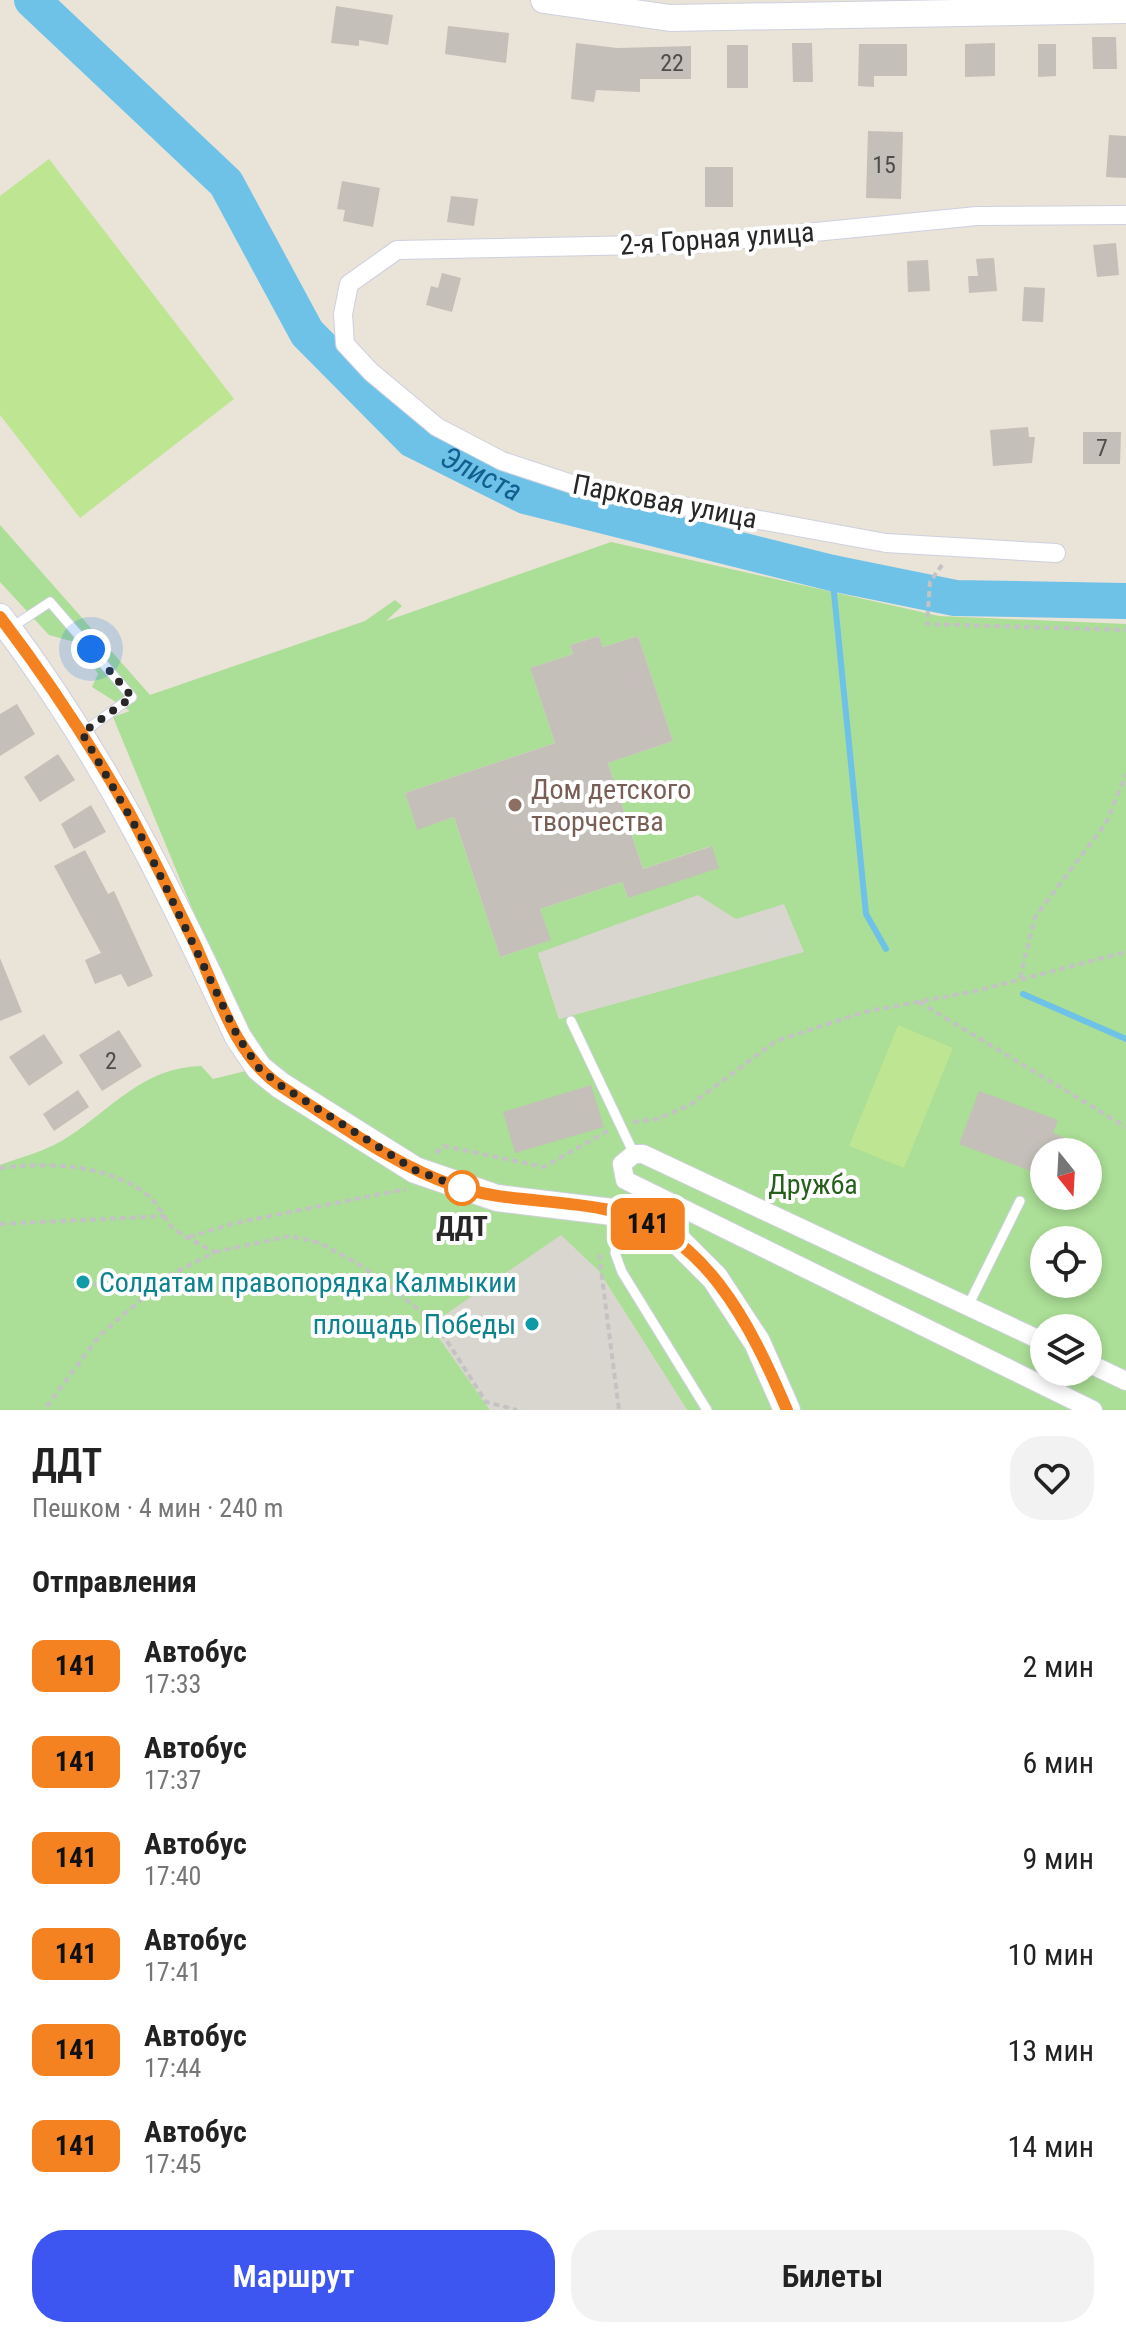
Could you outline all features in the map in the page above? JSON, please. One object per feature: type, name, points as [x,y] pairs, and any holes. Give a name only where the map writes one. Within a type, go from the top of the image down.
[{"type":"main road","points":[[544,0],[670,18],[1126,10]]},
{"type":"main road","points":[[5,623],[82,733],[136,827],[238,1037],[259,1068],[280,1085],[415,1170],[497,1198],[611,1210],[675,1238],[715,1278],[757,1342],[787,1410]]},
{"type":"street","name":"2-я Горная улица","points":[[343,314],[349,284],[397,250],[693,244],[977,216],[1126,215]]},
{"type":"street","name":"Парковая улица","points":[[343,314],[345,344],[371,372],[437,427],[515,465],[584,488],[886,543],[1056,553]]},
{"type":"street","points":[[1030,1335],[643,1154],[634,1154],[622,1164],[625,1180],[1093,1410]]},
{"type":"street","points":[[1102,1370],[1126,1381]]},
{"type":"lane","points":[[5,623],[50,602],[132,697],[82,733]]},
{"type":"lane","points":[[571,1021],[634,1154]]},
{"type":"lane","points":[[968,1306],[1020,1201]]},
{"type":"lane","points":[[611,1210],[615,1253],[622,1272],[707,1410]]},
{"type":"path","points":[[930,582],[927,624],[1126,630]]},
{"type":"path","points":[[1020,978],[1035,917],[1106,823],[1126,774]]},
{"type":"path","points":[[189,1237],[235,1223],[405,1190],[415,1170],[444,1146],[544,1167],[620,1124],[657,1119],[690,1105],[776,1041],[864,1012],[976,991],[1126,952]]},
{"type":"path","points":[[917,1000],[1126,1127]]},
{"type":"path","points":[[0,1168],[29,1165],[96,1172],[131,1184],[147,1194],[172,1227],[215,1252]]},
{"type":"path","points":[[611,1210],[598,1270],[619,1410]]},
{"type":"path","points":[[0,1224],[166,1216]]},
{"type":"path","points":[[44,1410],[100,1335],[170,1275],[215,1252],[290,1236],[320,1243],[362,1266],[435,1322],[486,1402],[517,1410]]},
{"type":"path","points":[[94,1284],[114,1290]]},
{"type":"green space","points":[[49,159],[234,399],[80,518],[0,415],[0,196]]},
{"type":"green space","name":"Дружба","points":[[0,525],[150,695],[365,621],[395,600],[402,606],[386,621],[611,542],[939,616],[1126,624],[1126,1410],[687,1410],[598,1270],[430,1325],[490,1410],[0,1410],[0,1165],[61,1142],[129,1091],[162,1074],[201,1066],[213,1079],[258,1068],[113,717],[130,711],[92,687],[98,674],[78,643],[49,635],[0,582]],"holes":[[[599,636],[603,647],[638,636],[673,741],[608,763],[643,869],[711,846],[628,898],[622,882],[540,909],[550,940],[500,957],[454,817],[417,829],[405,793],[555,743],[530,668],[573,654],[570,645]],[[736,919],[804,951],[559,1019],[538,953]]]},
{"type":"green space","points":[[898,1025],[953,1048],[904,1168],[849,1146]]},
{"type":"shaded area","points":[[698,895],[736,919],[784,904],[804,952],[559,1019],[538,953]]},
{"type":"shaded area","name":"площадь Победы","points":[[561,1235],[598,1270],[687,1410],[490,1410],[430,1325]]},
{"type":"building","points":[[336,6],[393,15],[388,45],[359,40],[359,46],[331,43]]},
{"type":"building","points":[[448,26],[509,33],[506,63],[445,54]]},
{"type":"building","points":[[1092,37],[1116,37],[1117,69],[1093,69]]},
{"type":"building","points":[[576,43],[617,48],[691,46],[691,79],[640,79],[640,92],[596,90],[594,102],[571,99]]},
{"type":"building","points":[[792,43],[812,43],[813,82],[793,82]]},
{"type":"building","points":[[995,43],[995,76],[965,77],[965,44]]},
{"type":"building","points":[[859,44],[907,44],[907,76],[874,76],[874,87],[858,86]]},
{"type":"building","points":[[1038,44],[1056,44],[1056,76],[1038,77]]},
{"type":"building","points":[[727,45],[748,45],[748,88],[727,88]]},
{"type":"building","points":[[868,131],[903,132],[901,199],[866,198]]},
{"type":"building","points":[[1109,135],[1126,136],[1126,178],[1106,177]]},
{"type":"building","points":[[705,167],[733,167],[733,207],[705,207]]},
{"type":"building","points":[[342,181],[380,188],[373,227],[343,221],[345,210],[337,209]]},
{"type":"building","points":[[451,196],[478,199],[474,226],[447,222]]},
{"type":"building","points":[[1116,243],[1119,275],[1097,277],[1093,245]]},
{"type":"building","points":[[994,258],[997,291],[969,293],[968,276],[978,276],[976,259]]},
{"type":"building","points":[[928,260],[930,291],[908,292],[907,261]]},
{"type":"building","points":[[442,273],[461,278],[452,312],[426,305],[431,286],[438,288]]},
{"type":"building","points":[[1024,287],[1045,288],[1043,322],[1022,321]]},
{"type":"building","points":[[1028,427],[1029,437],[1035,437],[1032,463],[993,466],[990,430]]},
{"type":"building","points":[[1083,432],[1121,432],[1120,464],[1083,464]]},
{"type":"building","name":"Дом детского творчества","points":[[599,636],[603,647],[638,636],[673,741],[608,763],[643,869],[712,846],[719,868],[628,898],[622,882],[540,909],[551,940],[500,957],[454,817],[417,830],[405,793],[555,743],[530,668],[573,654],[570,645]]},
{"type":"building","points":[[17,704],[35,734],[0,756],[0,714]]},
{"type":"building","points":[[58,754],[75,780],[40,802],[24,777]]},
{"type":"building","points":[[91,805],[106,832],[74,849],[61,824]]},
{"type":"building","points":[[85,850],[108,894],[114,891],[153,976],[128,987],[121,974],[95,984],[85,960],[101,953],[54,866]]},
{"type":"building","points":[[0,958],[22,1012],[0,1021]]},
{"type":"building","points":[[119,1030],[142,1066],[102,1091],[79,1055]]},
{"type":"building","points":[[44,1034],[63,1063],[29,1086],[9,1057]]},
{"type":"building","points":[[591,1085],[604,1127],[515,1153],[503,1112]]},
{"type":"building","points":[[78,1090],[89,1107],[54,1131],[43,1114]]},
{"type":"building","points":[[979,1091],[1058,1120],[1053,1133],[1065,1138],[1030,1138],[1030,1171],[959,1144]]},
{"type":"waterway","name":"Элиста","points":[[32,0],[226,183],[307,333],[413,440],[525,496],[832,573],[955,598],[1126,601]]},
{"type":"waterway","points":[[832,573],[866,914],[886,949]]},
{"type":"waterway","points":[[1023,994],[1126,1039]]},
{"type":"bus line","name":"141","points":[[0,617],[46,678],[102,766],[177,906],[238,1037],[259,1068],[280,1085],[415,1170],[497,1198],[601,1208],[629,1214],[675,1238],[715,1278],[757,1342],[787,1410]]},
{"type":"place","name":"Дом детского творчества","points":[[515,805]]},
{"type":"place","name":"ДДТ","points":[[462,1188]]},
{"type":"place","name":"Солдатам правопорядка Калмыкии","points":[[83,1282]]},
{"type":"place","name":"площадь Победы","points":[[532,1324]]},
{"type":"route","points":[[91,649],[132,697],[82,733],[177,906],[238,1037],[259,1068],[280,1085],[415,1170],[462,1188]]}]
